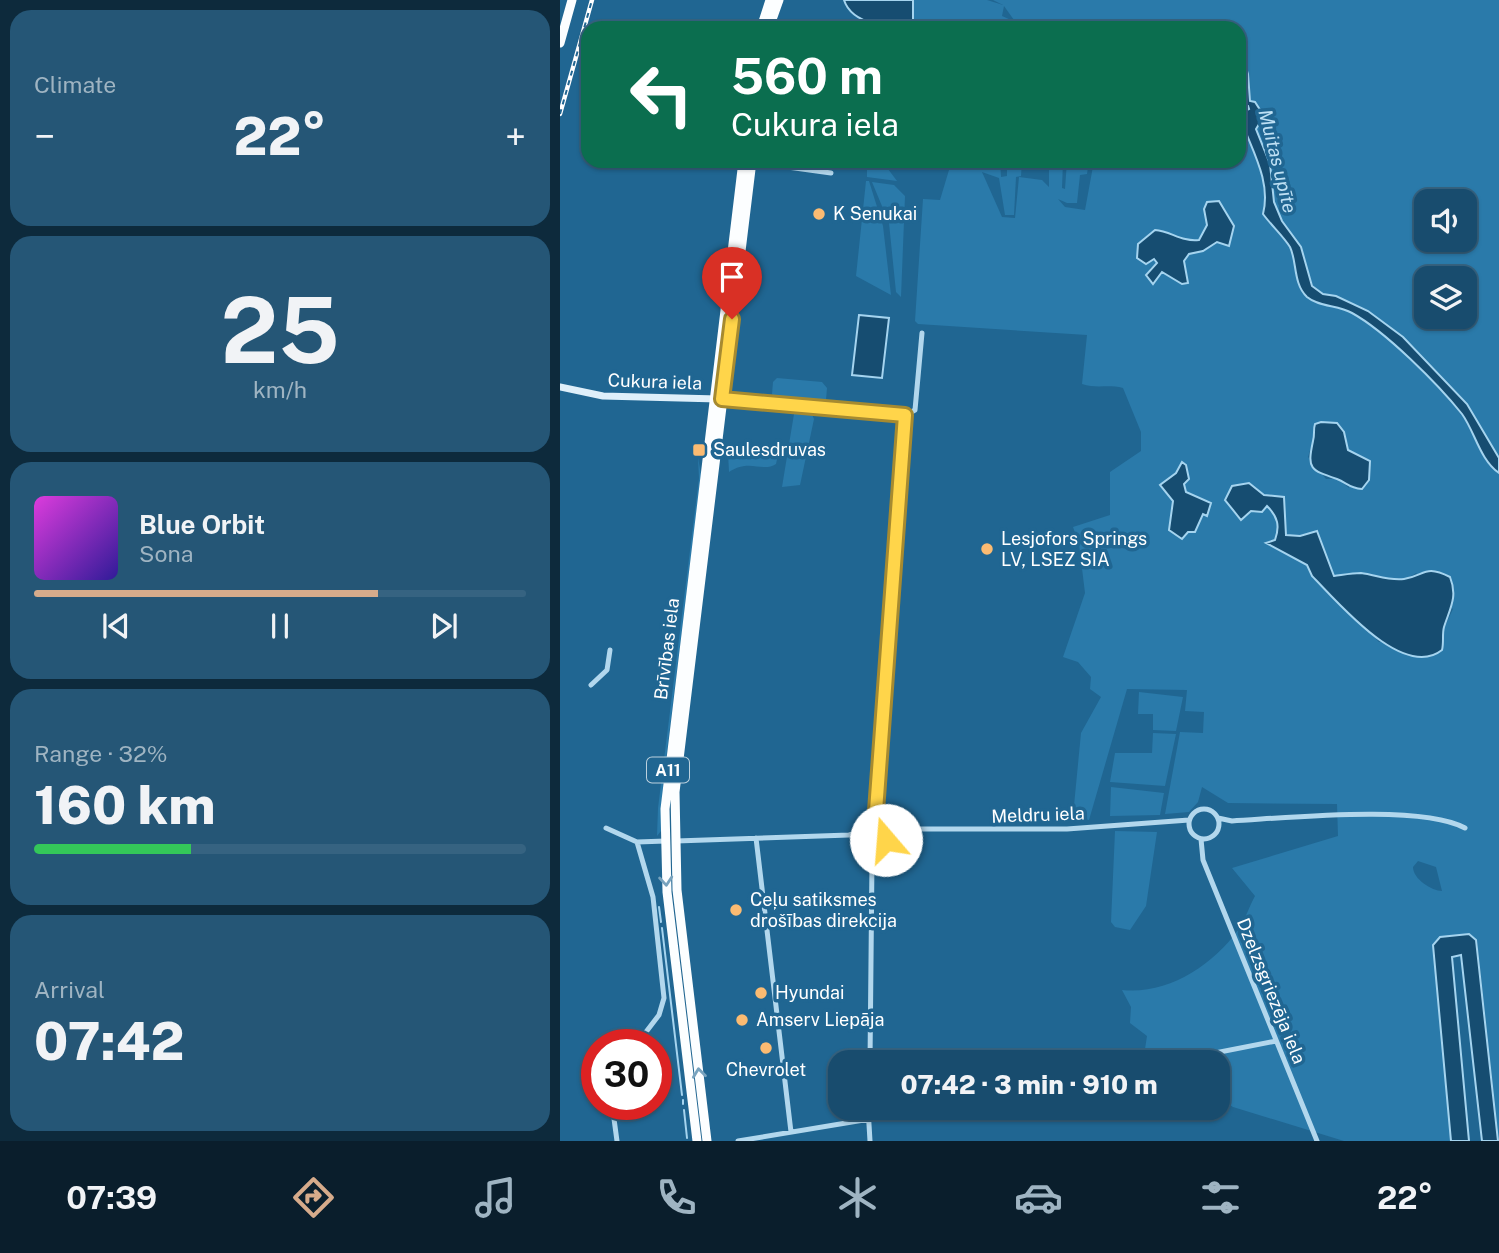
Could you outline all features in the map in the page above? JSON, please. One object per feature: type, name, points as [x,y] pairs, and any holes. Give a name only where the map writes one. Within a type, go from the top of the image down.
[{"type":"highway","points":[[560,43],[572,0]]},
{"type":"highway","points":[[763,21],[770,0]]},
{"type":"highway","points":[[772,21],[779,0]]},
{"type":"highway","name":"Brīvības iela","points":[[697,1141],[667,892],[669,841],[742,168]]},
{"type":"highway","name":"Brīvības iela","points":[[717,399],[751,168]]},
{"type":"highway","name":"Brīvības iela","points":[[669,841],[707,1141]]},
{"type":"main road","name":"Cukura iela","points":[[560,387],[603,396],[717,399]]},
{"type":"street","points":[[798,168],[831,173]]},
{"type":"street","points":[[886,838],[885,829],[879,823],[876,811],[905,415],[915,410],[922,332]]},
{"type":"street","name":"Cukura iela","points":[[717,399],[905,415]]},
{"type":"street","points":[[591,684],[607,670],[610,650]]},
{"type":"street","points":[[1201,808],[1211,810],[1219,822],[1215,834],[1204,839],[1194,835],[1189,823],[1193,813],[1201,808]]},
{"type":"street","points":[[606,828],[637,842],[849,835],[861,832],[876,811]]},
{"type":"street","points":[[1219,822],[1349,815],[1438,817],[1465,828]]},
{"type":"street","points":[[870,823],[879,823]]},
{"type":"street","name":"Meldru iela","points":[[885,829],[1067,829],[1189,823]]},
{"type":"street","name":"Meldru iela","points":[[877,847],[886,838],[900,831]]},
{"type":"street","points":[[861,832],[862,840]]},
{"type":"street","points":[[849,835],[862,840],[872,860],[870,1050]]},
{"type":"street","points":[[756,838],[791,1132]]},
{"type":"street","name":"Dzelzsgriezēja iela","points":[[1204,839],[1203,860],[1317,1141]]},
{"type":"street","points":[[637,842],[653,897],[664,998],[659,1015],[648,1029]]},
{"type":"street","points":[[867,846],[877,847],[872,860]]},
{"type":"street","points":[[1230,1050],[1276,1041]]},
{"type":"street","points":[[614,1120],[617,1141]]},
{"type":"street","points":[[738,1141],[868,1120],[870,1141]]},
{"type":"shaded area","points":[[844,0],[913,0],[913,21],[867,21],[848,8]]},
{"type":"shaded area","points":[[913,0],[987,0],[1003,5],[993,0],[1499,0],[1499,1141],[1477,940],[1469,934],[1433,945],[1451,1141],[1344,1141],[1233,1107],[1230,1105],[1230,1050],[1147,1050],[1147,1036],[1130,1023],[1131,1007],[1122,990],[1155,988],[1172,983],[1202,966],[1238,930],[1255,896],[1232,868],[1338,836],[1337,804],[1228,803],[1202,787],[1198,802],[1189,812],[1165,814],[1180,732],[1203,733],[1204,712],[1185,711],[1187,690],[1127,689],[1089,820],[1073,816],[1081,733],[1101,697],[1090,689],[1091,677],[1078,662],[1063,657],[1085,593],[1079,544],[1073,527],[1110,515],[1110,472],[1141,451],[1141,432],[1123,388],[1082,384],[1087,335],[918,324],[915,321],[923,199],[940,200],[949,170],[921,168],[1000,168],[1001,177],[1007,176],[1007,168],[1022,168],[1021,176],[1016,177],[1014,215],[1005,215],[999,178],[982,172],[1002,217],[1015,218],[1019,177],[1042,180],[1049,187],[1049,168],[1063,168],[1062,188],[1065,189],[1066,168],[1088,168],[1087,174],[1080,175],[1077,203],[1058,199],[1065,207],[1085,210],[1093,168],[1246,168],[1246,21],[1014,21],[1004,6],[1002,16],[1011,21],[913,21]],"holes":[[[1204,209],[1229,245],[1217,242],[1203,251],[1189,254],[1184,261],[1182,284],[1162,272],[1153,283],[1150,268],[1157,263],[1138,243],[1155,230],[1199,240],[1207,225]],[[1344,432],[1349,488],[1338,479],[1326,479],[1308,457],[1314,437]],[[1249,483],[1264,495],[1284,497],[1286,535],[1300,536],[1317,531],[1333,576],[1359,573],[1396,580],[1416,573],[1453,609],[1443,630],[1444,640],[1379,642],[1312,577],[1307,565],[1267,542],[1275,540],[1278,526],[1274,514],[1267,506],[1262,512],[1252,511],[1241,520],[1225,500],[1232,486]],[[1418,861],[1436,867],[1442,891],[1424,884],[1416,876],[1413,867]]]},
{"type":"shaded area","points":[[1246,68],[1250,101],[1255,102],[1264,116],[1256,129],[1270,164],[1274,202],[1282,221],[1301,247],[1312,286],[1323,294],[1336,296],[1368,311],[1403,337],[1467,404],[1499,458],[1499,473],[1487,461],[1462,414],[1410,359],[1365,321],[1352,313],[1317,303],[1303,292],[1299,286],[1290,247],[1263,214],[1265,201],[1262,175],[1246,132]]},
{"type":"shaded area","points":[[867,168],[887,168],[897,181],[867,177]]},
{"type":"shaded area","points":[[866,181],[869,181],[883,226],[891,295],[856,276]]},
{"type":"shaded area","points":[[872,182],[894,185],[905,196],[901,297],[896,292],[889,223]]},
{"type":"shaded area","points":[[1219,201],[1234,226],[1229,246],[1217,242],[1203,251],[1189,254],[1184,261],[1188,283],[1182,284],[1162,272],[1153,284],[1146,275],[1157,263],[1154,259],[1146,264],[1137,258],[1138,244],[1155,230],[1199,240],[1207,225],[1204,209],[1207,202]]},
{"type":"shaded area","points":[[859,315],[889,318],[882,378],[852,375]]},
{"type":"shaded area","points":[[777,378],[822,382],[827,388],[826,400],[817,404],[777,401],[772,394],[773,382]]},
{"type":"shaded area","points":[[800,409],[810,410],[814,419],[800,485],[782,487],[794,414]]},
{"type":"shaded area","points":[[1321,422],[1337,423],[1344,432],[1348,450],[1370,461],[1369,480],[1362,489],[1321,473],[1313,467],[1310,457],[1314,426]]},
{"type":"shaded area","points":[[738,445],[755,446],[755,450],[770,453],[772,449],[771,453],[775,454],[779,450],[776,464],[766,467],[743,466],[729,472],[728,453]]},
{"type":"shaded area","points":[[698,457],[701,475],[663,784],[661,831],[657,836],[658,808],[699,478]]},
{"type":"shaded area","points":[[1182,462],[1186,465],[1189,479],[1184,484],[1186,492],[1211,503],[1207,516],[1203,514],[1195,532],[1188,532],[1182,539],[1169,530],[1173,501],[1160,485],[1176,473]]},
{"type":"shaded area","points":[[1249,483],[1264,495],[1284,497],[1286,535],[1300,536],[1317,531],[1334,576],[1361,573],[1398,579],[1435,571],[1450,577],[1453,597],[1443,630],[1442,650],[1426,657],[1409,655],[1390,647],[1354,619],[1312,576],[1307,565],[1266,543],[1275,540],[1278,526],[1274,514],[1267,506],[1262,512],[1251,511],[1241,520],[1225,500],[1232,486]]},
{"type":"shaded area","points":[[1139,692],[1183,697],[1176,731],[1153,730],[1153,714],[1138,714]]},
{"type":"shaded area","points":[[1153,733],[1176,734],[1165,786],[1110,782],[1115,753],[1152,753]]},
{"type":"shaded area","points":[[1111,787],[1164,793],[1160,815],[1110,816]]},
{"type":"shaded area","points":[[1115,831],[1157,832],[1146,906],[1130,930],[1115,927],[1111,922]]},
{"type":"shaded area","points":[[1469,934],[1476,940],[1498,1141],[1482,1141],[1461,955],[1452,957],[1469,1141],[1451,1141],[1433,945],[1440,937]]},
{"type":"waterway","points":[[659,907],[661,922]]},
{"type":"waterway","points":[[662,928],[682,1095]]},
{"type":"waterway","points":[[684,1110],[687,1138]]},
{"type":"railway","points":[[586,21],[592,0]]},
{"type":"railway","points":[[560,114],[581,39]]},
{"type":"place","name":"K Senukai","points":[[819,214]]},
{"type":"place","name":"Saulesdruvas","points":[[699,450]]},
{"type":"place","name":"Lesjofors Springs LV, LSEZ SIA","points":[[987,549]]},
{"type":"place","name":"Ceļu satiksmes drošības direkcija","points":[[736,910]]},
{"type":"place","name":"Hyundai","points":[[761,993]]},
{"type":"place","name":"Amserv Liepāja","points":[[742,1020]]},
{"type":"place","name":"Chevrolet","points":[[766,1048]]},
{"type":"route","points":[[732,319],[722,399],[905,415],[876,811],[876,820],[885,828],[886,840]]},
{"type":"water label","name":"Muitas upīte","points":[[1278,161]]}]
